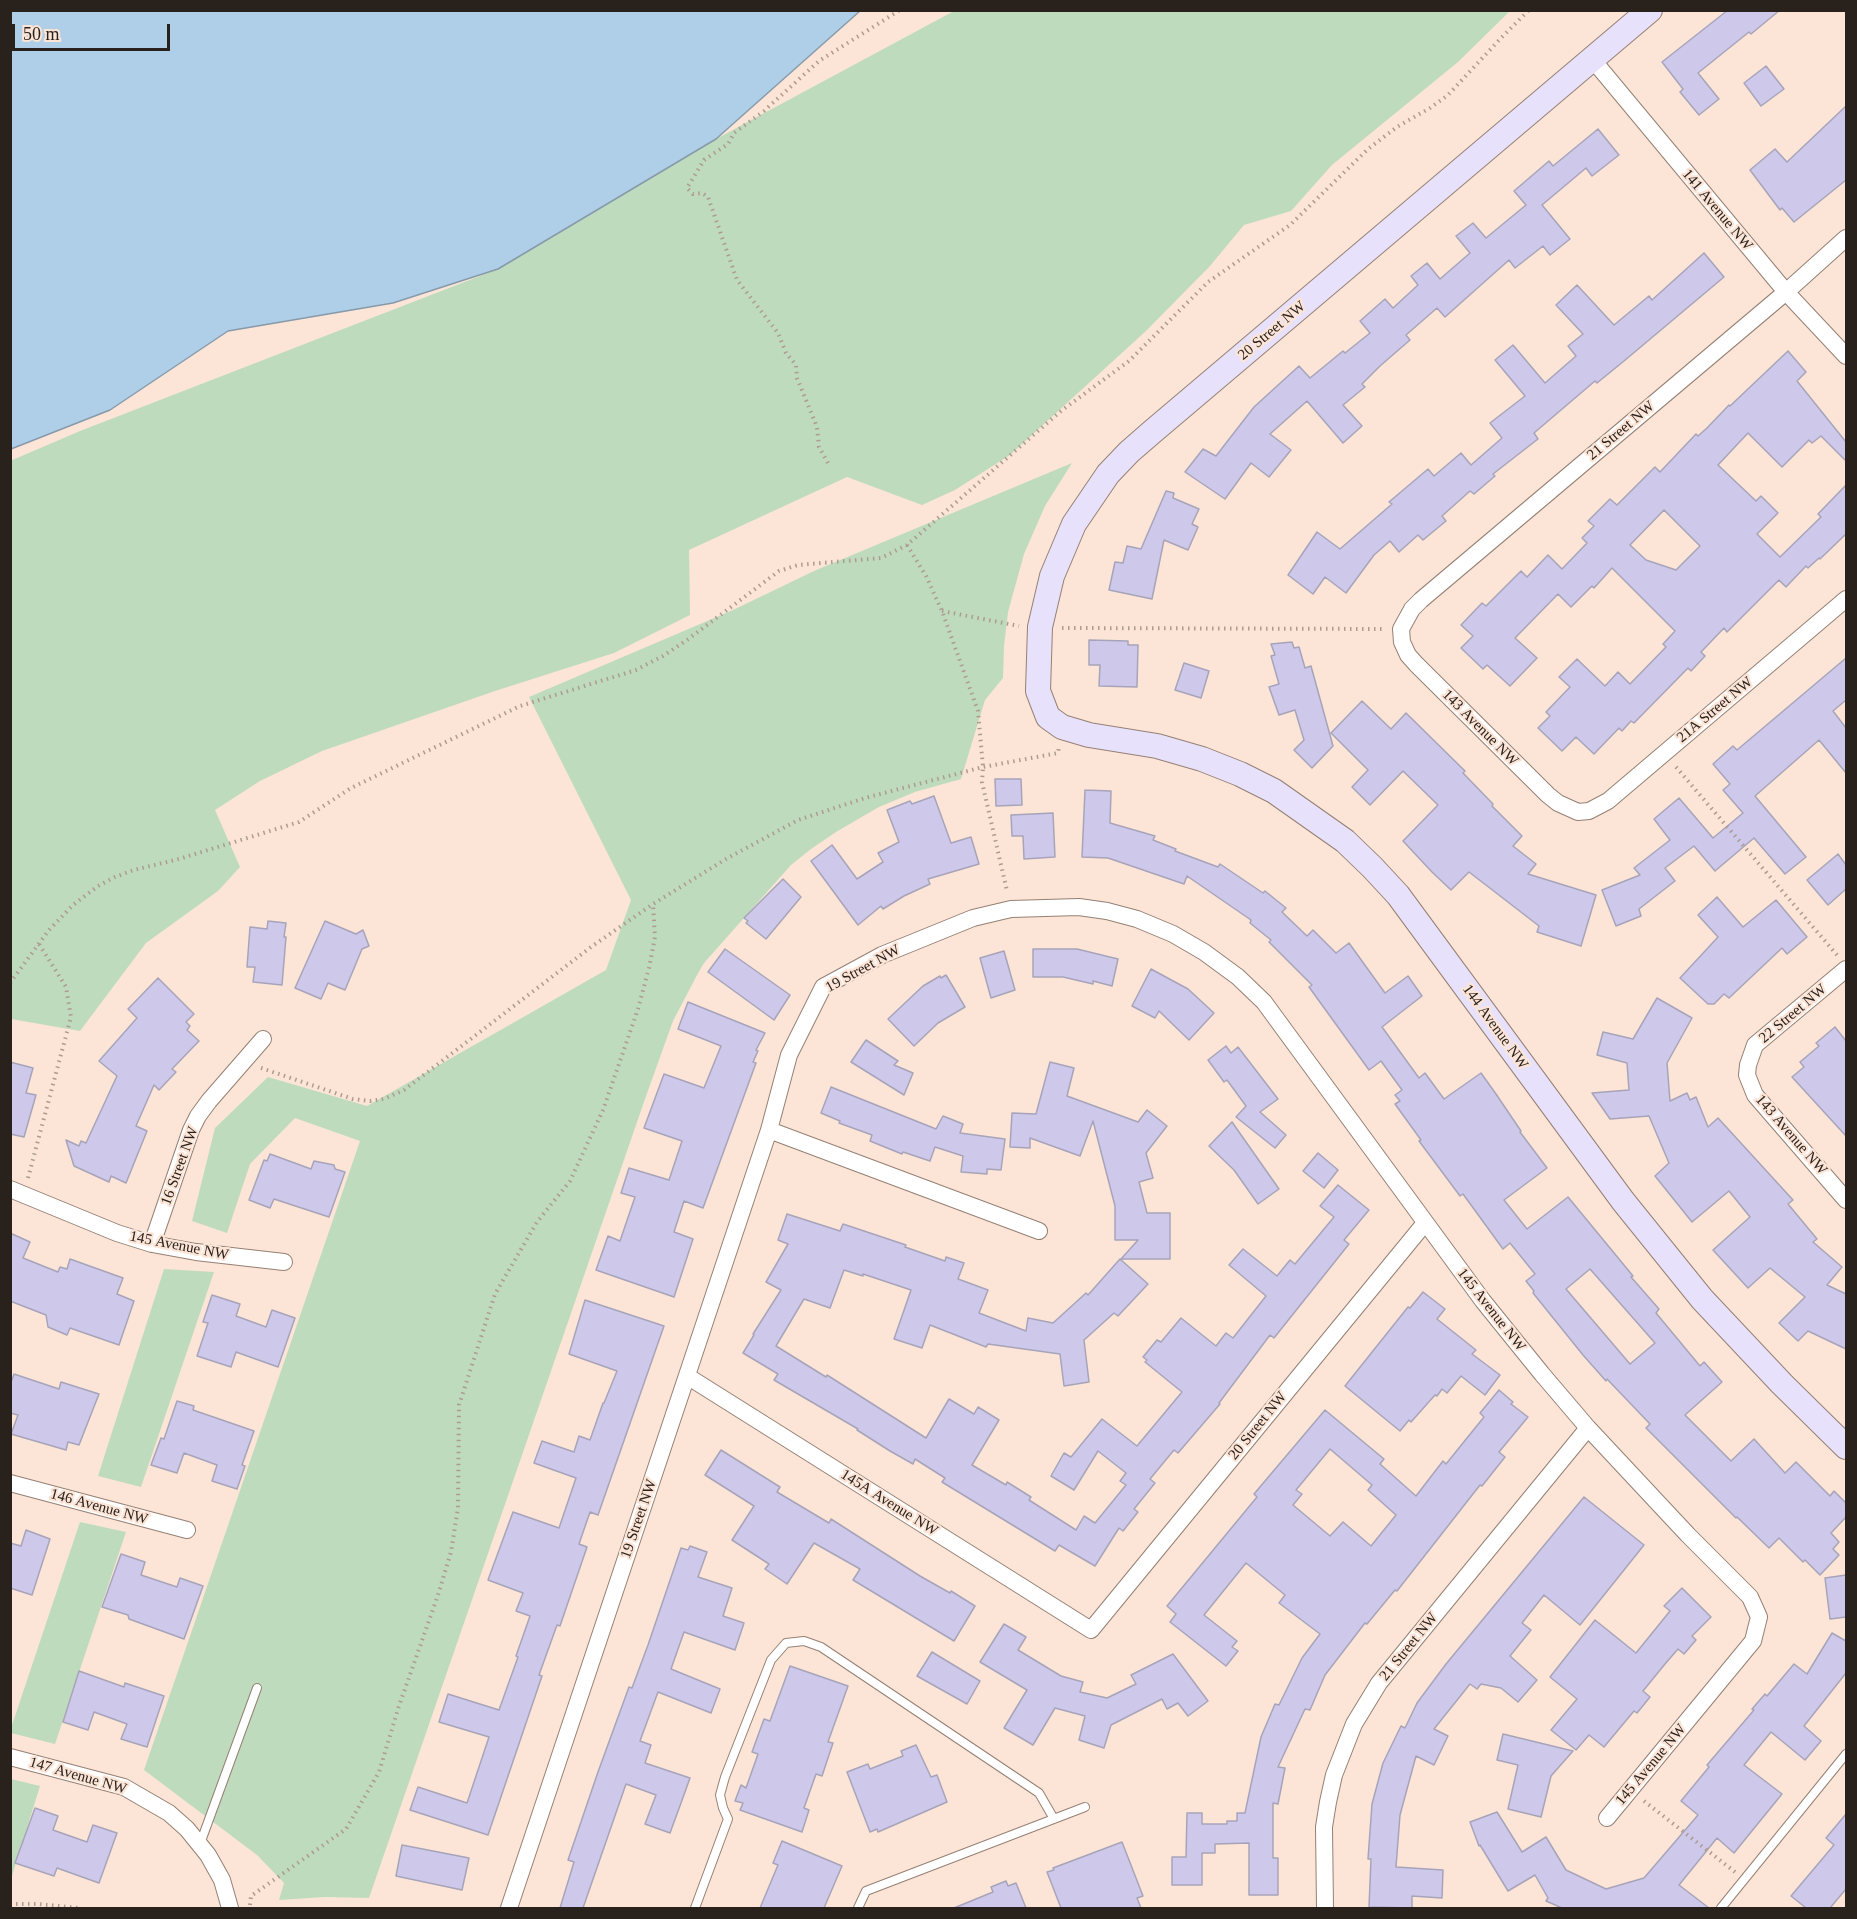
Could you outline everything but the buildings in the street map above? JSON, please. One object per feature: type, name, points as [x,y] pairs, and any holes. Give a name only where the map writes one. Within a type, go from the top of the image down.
[{"type":"street","name":"20 Street NW","points":[[1062,727],[1048,717],[1038,691],[1040,627],[1052,576],[1074,524],[1102,482],[1129,452],[1650,10]]},
{"type":"street","name":"141 Avenue NW","points":[[1593,60],[1786,292],[1846,356]]},
{"type":"street","name":"21 Street NW","points":[[1401,629],[1412,609],[1421,600],[1786,292],[1846,238]]},
{"type":"street","name":"21A Street NW","points":[[1578,812],[1589,811],[1608,801],[1846,599]]},
{"type":"street","name":"143 Avenue NW","points":[[1401,629],[1402,642],[1408,655],[1416,664],[1548,795],[1558,803],[1578,812]]},
{"type":"street","name":"144 Avenue NW","points":[[1062,727],[1089,735],[1157,746],[1202,759],[1240,774],[1274,791],[1352,848],[1398,895],[1623,1201],[1702,1299],[1782,1384],[1846,1447]]},
{"type":"street","name":"145 Avenue NW","points":[[1011,909],[1079,907],[1137,919],[1173,934],[1204,952],[1238,977],[1264,1002],[1483,1301],[1588,1428],[1688,1535],[1738,1584],[1756,1606],[1759,1617],[1753,1641],[1607,1818]]},
{"type":"street","name":"19 Street NW","points":[[509,1908],[769,1130],[789,1055],[823,987],[882,955],[973,918],[1011,909]]},
{"type":"street","name":"22 Street NW","points":[[1748,1065],[1755,1045],[1843,963]]},
{"type":"street","name":"16 Street NW","points":[[152,1244],[191,1130],[209,1101],[263,1040]]},
{"type":"street","name":"143 Avenue NW","points":[[1748,1065],[1747,1075],[1755,1095],[1846,1200]]},
{"type":"street","points":[[769,1130],[1039,1231]]},
{"type":"street","name":"145 Avenue NW","points":[[17,1192],[117,1233],[152,1244],[196,1252],[284,1262]]},
{"type":"street","name":"20 Street NW","points":[[1091,1630],[1425,1223]]},
{"type":"street","name":"145A Avenue NW","points":[[687,1376],[1091,1630]]},
{"type":"street","name":"21 Street NW","points":[[1325,1908],[1324,1836],[1327,1810],[1334,1775],[1354,1724],[1379,1683],[1588,1428]]},
{"type":"street","name":"146 Avenue NW","points":[[10,1483],[187,1530]]},
{"type":"street","name":"147 Avenue NW","points":[[10,1758],[124,1787],[169,1814],[200,1845],[218,1871],[230,1908]]},
{"type":"lane","points":[[695,1908],[728,1819],[720,1795],[725,1777],[771,1660],[786,1643],[804,1641],[821,1647],[1039,1793],[1054,1819]]},
{"type":"lane","points":[[200,1845],[257,1688]]},
{"type":"lane","points":[[1721,1908],[1846,1754]]},
{"type":"lane","points":[[858,1908],[866,1891],[1085,1808]]},
{"type":"path","points":[[828,463],[819,447],[817,427],[797,378],[796,365],[786,353],[778,333],[736,280],[708,196],[702,192],[693,194],[687,188],[704,160],[728,144],[734,133],[764,111],[819,61],[900,10]]},
{"type":"path","points":[[10,982],[49,930],[73,905],[98,886],[116,877],[299,822],[351,788],[520,706],[636,670],[663,657],[779,571],[798,565],[881,558],[908,545],[1061,411],[1135,356],[1208,282],[1290,225],[1368,149],[1396,127],[1448,95],[1529,10]]},
{"type":"path","points":[[908,545],[926,576],[942,611],[978,711],[983,767],[981,782],[1011,909]]},
{"type":"path","points":[[942,611],[1009,625],[1040,627],[1401,629]]},
{"type":"path","points":[[243,1062],[353,1099],[370,1101],[384,1099],[404,1090],[591,947],[653,904],[726,859],[798,820],[865,798],[983,767],[1058,753],[1062,727]]},
{"type":"path","points":[[1664,753],[1843,963]]},
{"type":"path","points":[[249,1903],[251,1896],[346,1829],[380,1772],[399,1706],[451,1552],[458,1508],[459,1405],[495,1294],[537,1222],[570,1181],[603,1110],[638,1009],[649,968],[656,937],[653,904]]},
{"type":"path","points":[[17,1192],[71,1017],[66,987],[39,944]]},
{"type":"path","points":[[1629,1790],[1745,1880]]},
{"type":"path","points":[[10,1904],[79,1908]]},
{"type":"green space","points":[[954,11],[1510,11],[1458,62],[1332,165],[1291,211],[1244,225],[1210,266],[1146,331],[1010,455],[955,490],[922,505],[847,477],[689,550],[690,615],[614,653],[495,691],[322,751],[260,781],[215,810],[240,867],[218,891],[146,943],[80,1031],[11,1019],[10,461],[80,431],[498,269],[716,139]]},
{"type":"green space","points":[[1072,463],[1045,506],[1024,554],[1008,612],[1003,678],[985,700],[961,779],[915,792],[879,807],[811,849],[791,865],[704,963],[696,977],[673,1021],[645,1099],[369,1898],[326,1897],[279,1900],[284,1883],[257,1855],[144,1770],[360,1141],[295,1118],[250,1164],[227,1233],[192,1221],[215,1128],[268,1077],[367,1106],[606,970],[631,900],[529,697],[733,610],[814,571]]},
{"type":"green space","points":[[164,1269],[214,1272],[141,1487],[98,1476]]},
{"type":"green space","points":[[80,1522],[126,1532],[55,1744],[11,1733],[11,1728]]},
{"type":"green space","points":[[11,1779],[40,1786],[11,1879]]},
{"type":"water","points":[[11,10],[860,11],[716,139],[498,269],[393,303],[228,331],[110,410],[11,449]]}]
